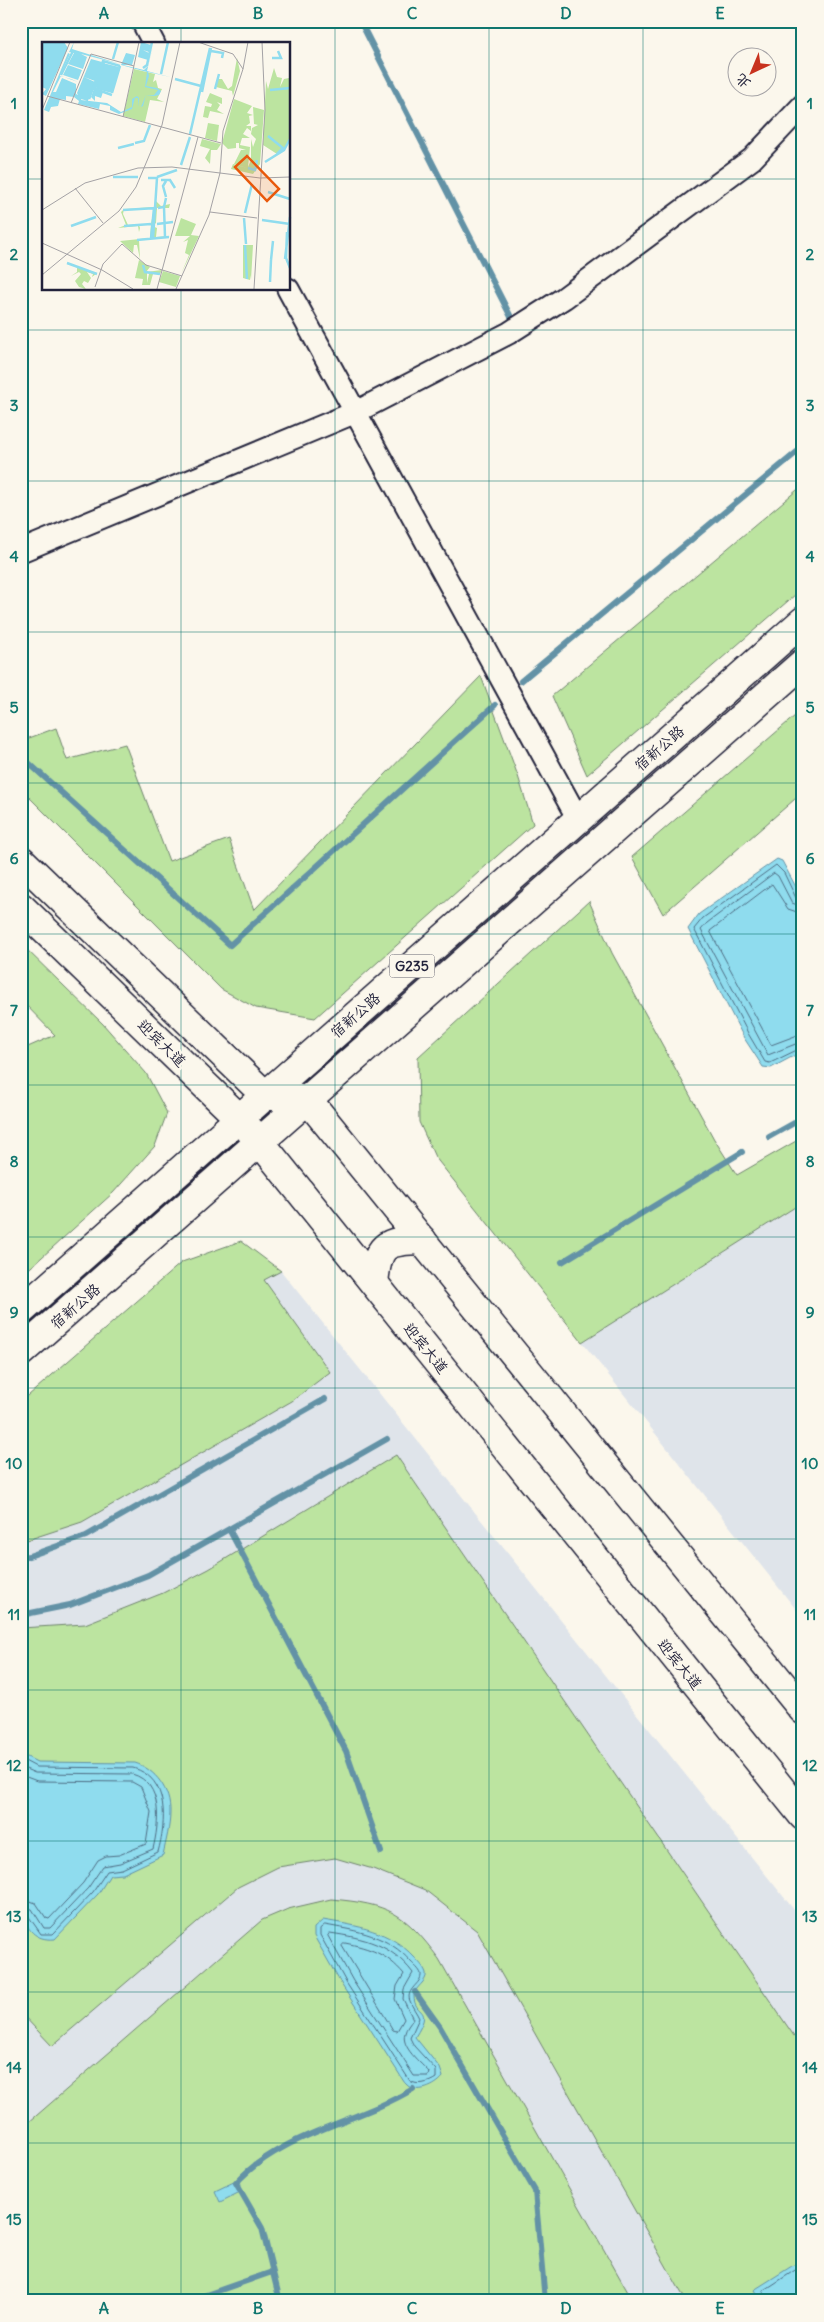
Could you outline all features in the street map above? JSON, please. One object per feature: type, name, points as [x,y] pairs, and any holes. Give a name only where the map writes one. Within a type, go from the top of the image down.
[{"type":"main road","name":"宿新公路","points":[[21,1311],[803,621]]},
{"type":"main road","name":"宿新公路","points":[[21,1352],[261,1143],[803,663]]},
{"type":"main road","points":[[21,860],[265,1095],[308,1100],[803,1710]]},
{"type":"main road","name":"迎宾大道","points":[[21,907],[240,1119],[261,1143],[803,1816]]},
{"type":"main road","points":[[374,1283],[377,1256],[387,1246],[402,1241],[422,1240]]},
{"type":"street","points":[[142,21],[153,42]]},
{"type":"street","points":[[21,551],[356,412],[509,333],[564,298],[752,159],[803,105]]},
{"type":"street","points":[[289,290],[578,819]]},
{"type":"shaded area","points":[[803,1202],[803,1618],[582,1342]]},
{"type":"shaded area","points":[[241,1241],[281,1271],[803,1921],[803,2301],[21,2301],[21,1402],[182,1262]]},
{"type":"green space","points":[[803,485],[803,588],[587,775],[552,696]]},
{"type":"green space","points":[[481,676],[518,776],[533,824],[315,1018],[256,1008],[221,989],[21,789],[21,741],[56,728],[67,760],[125,744],[169,861],[229,839],[254,910]]},
{"type":"green space","points":[[803,709],[803,792],[663,914],[632,857]]},
{"type":"green space","points":[[589,901],[612,953],[714,1139],[737,1175],[803,1137],[803,1202],[582,1342],[435,1157],[419,1122],[418,1057]]},
{"type":"green space","points":[[21,944],[103,1024],[146,1073],[167,1113],[155,1146],[113,1193],[21,1276],[21,1050],[55,1035],[21,1000]]},
{"type":"green space","points":[[241,1241],[281,1271],[264,1280],[330,1372],[292,1401],[82,1522],[21,1542],[21,1402],[182,1262]]},
{"type":"green space","points":[[396,1455],[803,2049],[803,2301],[686,2301],[477,1931],[425,1890],[373,1869],[335,1858],[278,1867],[238,1887],[52,2046],[21,2013],[21,1628],[85,1624],[163,1593],[209,1569]]},
{"type":"green space","points":[[331,1899],[367,1904],[394,1913],[416,1930],[427,1943],[439,1959],[633,2301],[21,2301],[21,2129],[262,1920],[288,1909]]},
{"type":"water","points":[[777,859],[782,861],[803,900],[803,1051],[771,1068],[763,1067],[744,1038],[688,929],[699,914]]},
{"type":"water","points":[[21,1743],[25,1756],[37,1762],[135,1763],[155,1775],[165,1789],[170,1804],[168,1834],[163,1855],[123,1874],[110,1875],[98,1894],[55,1939],[42,1938],[32,1932],[26,1923],[22,1911]]},
{"type":"water","points":[[323,1920],[361,1927],[383,1935],[404,1948],[422,1966],[426,1976],[414,1996],[417,2007],[422,2012],[423,2020],[415,2037],[440,2068],[443,2077],[436,2083],[426,2088],[416,2089],[411,2088],[403,2081],[343,1987],[314,1936],[314,1928]]},
{"type":"water","points":[[240,2179],[242,2191],[220,2202],[215,2191]]},
{"type":"water","points":[[803,2259],[803,2301],[761,2301],[754,2290]]},
{"type":"waterway","points":[[360,21],[512,319]]},
{"type":"waterway","points":[[521,681],[803,447]]},
{"type":"waterway","points":[[21,756],[230,945],[495,705]]},
{"type":"waterway","points":[[769,1137],[803,1118]]},
{"type":"waterway","points":[[562,1262],[742,1152]]},
{"type":"waterway","points":[[21,1557],[29,1556],[86,1536],[325,1399]]},
{"type":"waterway","points":[[229,1529],[387,1439]]},
{"type":"waterway","points":[[21,1615],[70,1605],[148,1575],[229,1529],[346,1751],[381,1852]]},
{"type":"waterway","points":[[415,1992],[440,2027],[535,2191],[545,2301]]},
{"type":"waterway","points":[[280,2301],[262,2228],[236,2183],[254,2166],[297,2140],[391,2101],[413,2089]]},
{"type":"waterway","points":[[189,2301],[272,2272]]}]
